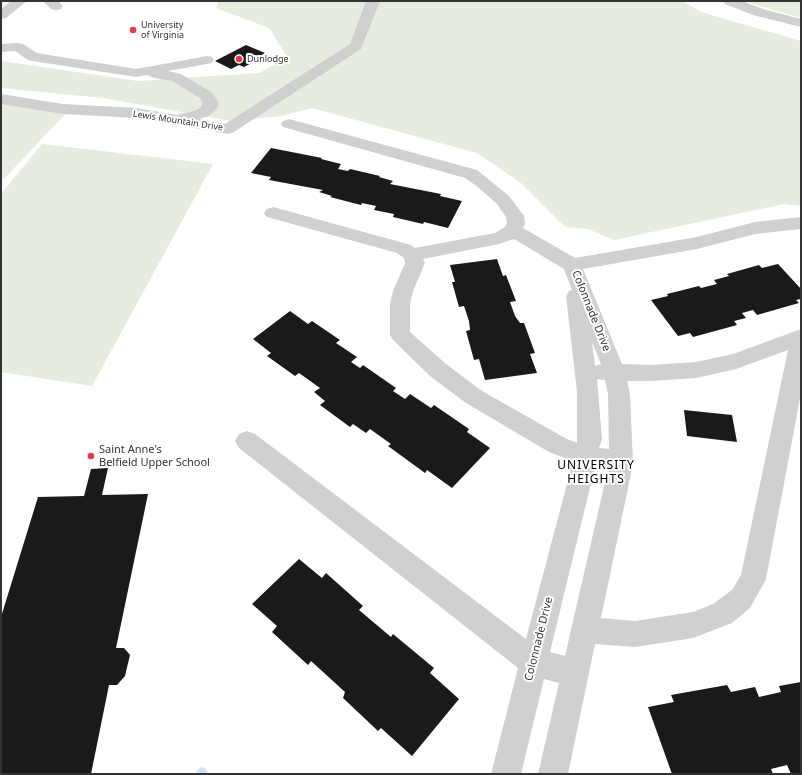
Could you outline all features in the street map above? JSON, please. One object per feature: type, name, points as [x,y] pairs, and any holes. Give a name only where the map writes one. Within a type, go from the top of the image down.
[{"type":"street","points":[[1,15],[20,1]]},
{"type":"street","name":"Lewis Mountain Drive","points":[[1,99],[63,109],[137,113],[228,129],[356,46],[373,1]]},
{"type":"street","points":[[730,1],[758,12],[801,23]]},
{"type":"street","points":[[1,48],[18,47],[33,57],[136,73],[176,77],[206,95],[210,102],[210,107],[203,113],[178,120]]},
{"type":"street","points":[[136,73],[207,60]]},
{"type":"street","points":[[289,124],[471,174],[484,183],[503,200],[515,216],[516,224],[513,230],[509,234],[499,238],[412,255]]},
{"type":"street","points":[[273,213],[404,249],[412,255],[415,263],[403,291],[400,304],[400,335],[438,370],[474,397],[557,445],[586,456],[621,461]]},
{"type":"street","points":[[513,230],[572,265],[698,242],[755,228],[801,223]]},
{"type":"street","name":"Colonnade Drive","points":[[506,774],[590,440],[588,392],[572,265]]},
{"type":"street","name":"Colonnade Drive","points":[[553,774],[621,461],[619,394],[615,373],[572,265]]},
{"type":"street","points":[[585,371],[651,373],[696,370],[736,361],[801,337]]},
{"type":"street","points":[[584,630],[634,634],[693,625],[722,614],[741,599],[753,579],[801,337]]},
{"type":"street","points":[[247,441],[533,662],[575,673]]},
{"type":"shaded area","points":[[219,1],[683,1],[701,12],[801,41],[801,206],[784,204],[614,240],[588,229],[565,227],[521,183],[477,153],[312,108],[281,116],[231,121],[103,98],[1,88],[1,61],[138,81],[259,73],[288,58],[269,28],[216,8]]},
{"type":"shaded area","points":[[746,1],[801,1],[801,18],[753,4]]},
{"type":"shaded area","points":[[1,102],[67,112],[1,182]]},
{"type":"shaded area","points":[[42,144],[213,164],[92,386],[1,372],[1,194]]},
{"type":"building","name":"Dunlodge","points":[[246,45],[265,53],[260,56],[263,57],[244,67],[239,65],[231,69],[215,61]]},
{"type":"building","points":[[271,148],[322,158],[321,159],[341,164],[338,169],[348,171],[350,169],[380,176],[379,177],[393,181],[390,184],[441,194],[440,196],[462,201],[448,228],[393,217],[394,214],[374,210],[376,206],[362,203],[361,205],[330,197],[332,196],[319,192],[323,190],[269,180],[271,177],[251,173]]},
{"type":"building","points":[[497,259],[503,276],[506,275],[516,301],[510,302],[515,316],[520,323],[524,323],[535,353],[530,354],[537,373],[485,380],[479,359],[474,360],[466,331],[470,330],[469,321],[464,306],[459,307],[452,282],[455,282],[450,265]]},
{"type":"building","points":[[778,264],[801,289],[801,299],[796,300],[799,303],[757,315],[753,310],[742,313],[746,318],[734,321],[737,325],[693,337],[690,333],[678,336],[651,300],[668,296],[667,294],[699,286],[701,288],[717,284],[714,280],[729,276],[727,274],[759,265],[762,268]]},
{"type":"building","points":[[290,311],[308,324],[312,321],[340,340],[336,343],[357,357],[351,362],[360,368],[363,365],[396,388],[393,391],[405,399],[410,394],[431,408],[434,405],[469,429],[467,432],[490,448],[452,488],[427,470],[425,473],[388,446],[391,444],[370,429],[366,433],[353,424],[350,427],[320,405],[325,401],[314,392],[320,388],[299,373],[295,376],[267,356],[271,353],[253,339]]},
{"type":"building","points":[[684,410],[732,415],[737,442],[687,436]]},
{"type":"building","points":[[108,468],[102,495],[148,494],[116,648],[124,648],[130,655],[125,676],[117,685],[109,685],[91,774],[1,774],[1,617],[38,497],[84,496],[91,469]]},
{"type":"building","points":[[299,559],[322,578],[326,573],[363,606],[359,610],[391,637],[393,634],[434,668],[430,673],[459,699],[412,756],[381,728],[378,731],[343,698],[345,692],[311,661],[308,665],[272,632],[277,626],[252,604]]},
{"type":"building","points":[[801,682],[801,774],[791,774],[787,765],[771,769],[773,774],[672,774],[648,707],[674,702],[671,695],[727,685],[731,692],[755,687],[759,697],[781,692],[779,686]]},
{"type":"place","name":"University of Virginia","points":[[133,30]]},
{"type":"place","name":"Dunlodge","points":[[239,59]]},
{"type":"place","name":"Saint Anne's Belfield Upper School","points":[[91,456]]},
{"type":"district","name":"UNIVERSITY HEIGHTS","points":[[596,473]]}]
